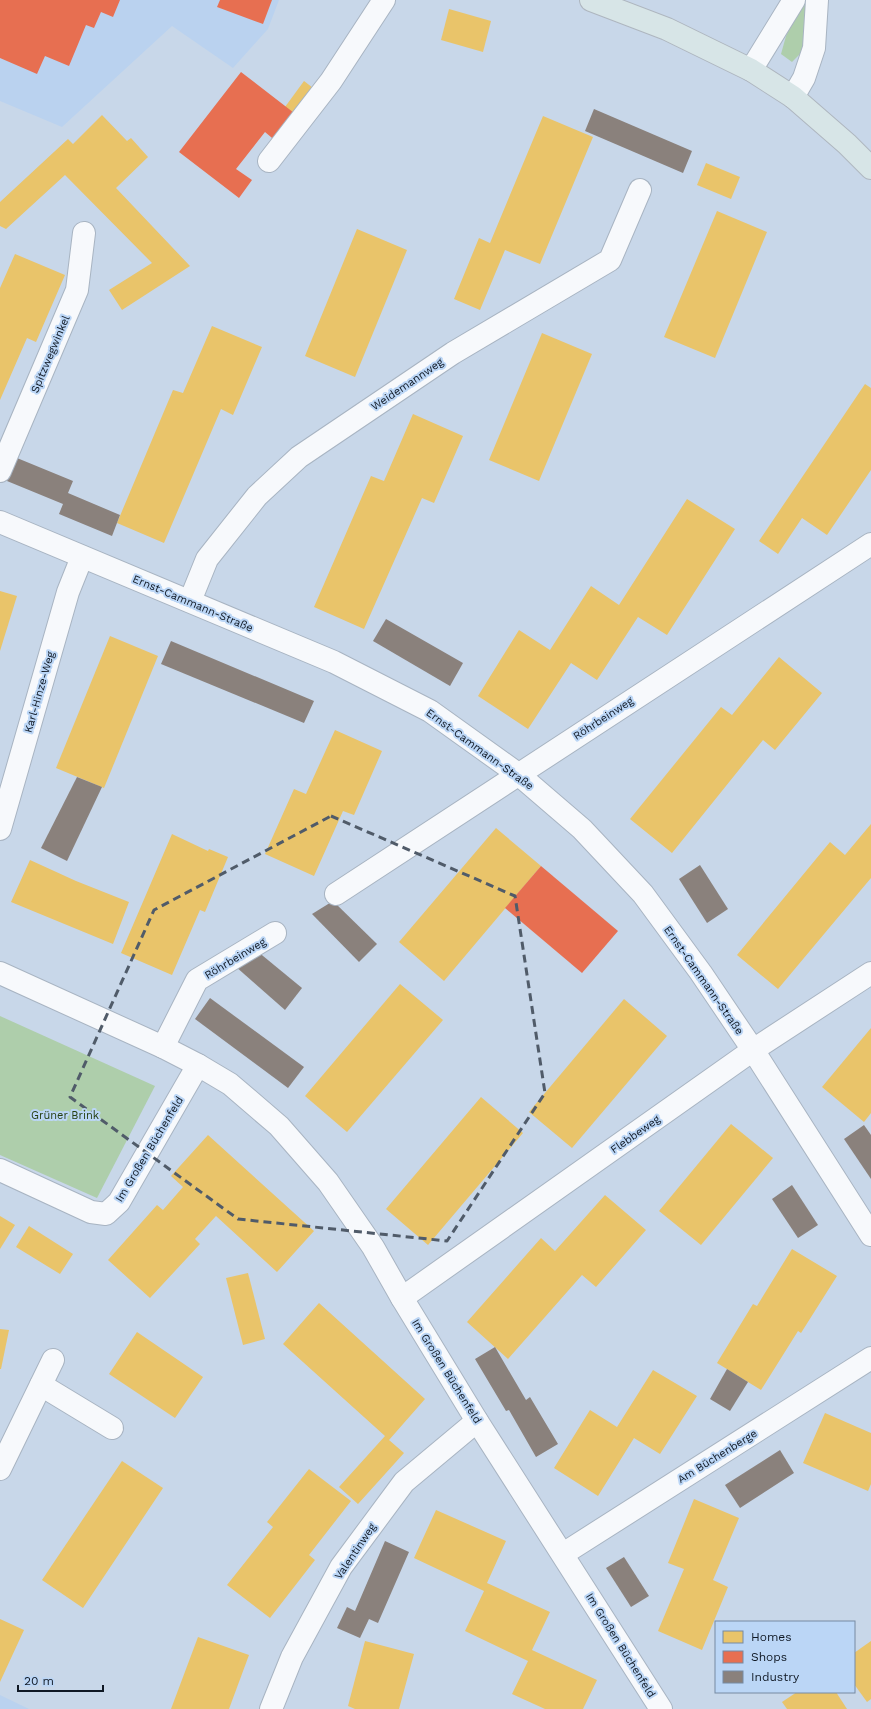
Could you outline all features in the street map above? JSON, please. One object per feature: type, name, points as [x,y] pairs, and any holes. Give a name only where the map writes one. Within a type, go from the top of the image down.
[{"type":"main road","points":[[592,0],[667,29],[751,70],[794,97],[847,144],[871,168]]},
{"type":"street","points":[[269,161],[331,81],[384,0]]},
{"type":"street","points":[[751,70],[794,0]]},
{"type":"street","points":[[794,97],[804,78],[814,48],[817,0]]},
{"type":"street","name":"Weidemannweg","points":[[190,601],[207,559],[257,496],[299,457],[453,353],[610,260],[640,190]]},
{"type":"street","name":"Spitzwegwinkel","points":[[0,471],[77,290],[84,233]]},
{"type":"street","name":"Ernst-Cammann-Straße","points":[[0,522],[334,662],[430,711],[518,774],[582,829],[643,894],[701,973],[753,1050],[871,1235]]},
{"type":"street","name":"Röhrbeinweg","points":[[336,894],[871,544]]},
{"type":"street","name":"Karl-Hinze-Weg","points":[[0,829],[68,592],[82,557]]},
{"type":"street","name":"Röhrbeinweg","points":[[163,1047],[197,980],[275,934]]},
{"type":"street","name":"Im Großen Büchenfeld","points":[[0,973],[163,1047],[198,1065],[230,1084],[279,1126],[328,1182],[373,1247],[402,1298],[477,1421],[661,1709]]},
{"type":"street","name":"Flebbeweg","points":[[402,1298],[753,1050],[871,973]]},
{"type":"street","name":"Im Großen Büchenfeld","points":[[0,1170],[91,1212],[106,1214],[119,1202],[198,1065]]},
{"type":"street","name":"Am Büchenberge","points":[[563,1554],[871,1358]]},
{"type":"street","points":[[0,1469],[53,1360]]},
{"type":"street","points":[[41,1385],[112,1428]]},
{"type":"street","name":"Valentinweg","points":[[271,1709],[292,1657],[341,1567],[404,1482],[477,1421]]},
{"type":"highlighted area","points":[[331,816],[515,896],[545,1093],[447,1241],[238,1219],[70,1097],[154,910]]},
{"type":"shaded area","points":[[0,0],[279,0],[268,29],[233,68],[172,26],[62,127],[0,101]]},
{"type":"shaded area","points":[[0,1695],[29,1709],[0,1709]]},
{"type":"green space","points":[[803,0],[809,0],[805,37],[801,53],[792,62],[781,54],[786,36]]},
{"type":"green space","name":"Grüner Brink","points":[[0,1016],[155,1086],[97,1198],[0,1155]]},
{"type":"building: Homes","points":[[449,9],[491,21],[483,52],[441,40]]},
{"type":"building: Homes","points":[[304,81],[317,91],[298,116],[285,107]]},
{"type":"building: Homes","points":[[102,115],[127,141],[131,138],[148,157],[116,188],[190,266],[122,310],[109,290],[152,263],[65,175],[6,229],[0,226],[0,202],[68,139],[73,144]]},
{"type":"building: Homes","points":[[543,116],[593,137],[540,264],[505,250],[480,310],[454,299],[479,238],[490,243]]},
{"type":"building: Homes","points":[[706,163],[740,177],[731,199],[697,185]]},
{"type":"building: Homes","points":[[717,211],[767,232],[715,358],[664,337]]},
{"type":"building: Homes","points":[[357,229],[407,250],[355,377],[305,356]]},
{"type":"building: Homes","points":[[15,254],[65,275],[36,342],[27,338],[0,400],[0,288]]},
{"type":"building: Homes","points":[[212,326],[262,347],[233,415],[221,409],[164,543],[117,523],[173,390],[183,393]]},
{"type":"building: Homes","points":[[542,333],[592,354],[539,481],[489,460]]},
{"type":"building: Homes","points":[[865,384],[871,388],[871,470],[827,535],[802,518],[778,554],[759,541]]},
{"type":"building: Homes","points":[[413,414],[463,436],[434,503],[422,498],[364,629],[314,607],[371,476],[384,481]]},
{"type":"building: Homes","points":[[687,499],[735,529],[667,635],[638,617],[597,680],[571,663],[528,729],[478,696],[519,630],[550,650],[591,586],[619,605]]},
{"type":"building: Homes","points":[[0,591],[17,596],[0,651]]},
{"type":"building: Homes","points":[[110,636],[158,656],[104,788],[56,768]]},
{"type":"building: Homes","points":[[779,657],[822,693],[775,750],[763,740],[672,853],[630,819],[721,707],[732,715]]},
{"type":"building: Homes","points":[[335,730],[382,751],[354,815],[343,811],[314,876],[265,854],[294,789],[306,794]]},
{"type":"building: Homes","points":[[871,824],[871,878],[778,989],[737,955],[830,842],[845,855]]},
{"type":"building: Homes","points":[[496,828],[541,866],[444,981],[399,942]]},
{"type":"building: Homes","points":[[172,834],[208,851],[209,849],[228,857],[205,912],[200,910],[172,975],[121,953]]},
{"type":"building: Homes","points":[[30,860],[76,881],[129,902],[113,944],[11,902]]},
{"type":"building: Homes","points":[[400,984],[443,1020],[347,1132],[305,1096]]},
{"type":"building: Homes","points":[[624,999],[667,1036],[572,1148],[529,1112]]},
{"type":"building: Homes","points":[[871,1028],[871,1113],[864,1122],[822,1087]]},
{"type":"building: Homes","points":[[481,1097],[523,1133],[428,1245],[386,1209]]},
{"type":"building: Homes","points":[[731,1124],[773,1158],[701,1245],[659,1211]]},
{"type":"building: Homes","points":[[208,1135],[314,1231],[277,1272],[216,1216],[195,1239],[200,1244],[150,1298],[108,1260],[157,1205],[163,1210],[183,1187],[171,1176]]},
{"type":"building: Homes","points":[[605,1195],[646,1230],[596,1287],[582,1275],[508,1359],[467,1322],[541,1238],[555,1251]]},
{"type":"building: Homes","points":[[0,1216],[15,1225],[0,1249]]},
{"type":"building: Homes","points":[[29,1226],[73,1254],[60,1274],[16,1247]]},
{"type":"building: Homes","points":[[792,1249],[837,1276],[801,1333],[798,1331],[761,1390],[717,1363],[753,1304],[757,1306]]},
{"type":"building: Homes","points":[[248,1273],[265,1339],[243,1345],[226,1278]]},
{"type":"building: Homes","points":[[319,1303],[425,1399],[389,1440],[404,1453],[358,1504],[339,1487],[385,1436],[283,1344]]},
{"type":"building: Homes","points":[[0,1329],[9,1330],[1,1369],[0,1369]]},
{"type":"building: Homes","points":[[137,1332],[203,1377],[175,1418],[109,1374]]},
{"type":"building: Homes","points":[[653,1370],[697,1396],[660,1454],[634,1438],[598,1496],[554,1468],[590,1410],[617,1427]]},
{"type":"building: Homes","points":[[825,1413],[871,1433],[871,1484],[868,1491],[803,1463]]},
{"type":"building: Homes","points":[[122,1461],[163,1488],[83,1608],[42,1580]]},
{"type":"building: Homes","points":[[309,1469],[351,1501],[309,1555],[315,1560],[270,1618],[227,1585],[273,1527],[267,1522]]},
{"type":"building: Homes","points":[[694,1499],[739,1518],[713,1580],[728,1587],[702,1650],[658,1631],[684,1569],[668,1563]]},
{"type":"building: Homes","points":[[436,1510],[506,1541],[487,1583],[550,1612],[532,1650],[597,1680],[583,1709],[545,1709],[512,1694],[528,1661],[465,1631],[484,1591],[414,1558]]},
{"type":"building: Homes","points":[[0,1619],[24,1630],[0,1682]]},
{"type":"building: Homes","points":[[198,1637],[249,1655],[229,1709],[171,1709]]},
{"type":"building: Homes","points":[[365,1641],[414,1654],[399,1709],[355,1709],[348,1706]]},
{"type":"building: Homes","points":[[871,1641],[871,1699],[867,1702],[855,1685],[855,1652]]},
{"type":"building: Homes","points":[[796,1693],[837,1693],[847,1709],[787,1709],[782,1702]]},
{"type":"building: Shops","points":[[0,0],[120,0],[113,17],[101,12],[94,28],[86,25],[69,66],[45,56],[37,74],[0,58]]},
{"type":"building: Shops","points":[[220,0],[272,0],[263,24],[217,7]]},
{"type":"building: Shops","points":[[241,72],[298,116],[278,143],[265,132],[236,169],[252,180],[239,198],[179,152]]},
{"type":"building: Shops","points":[[541,866],[618,931],[582,973],[505,908]]},
{"type":"building: Industry","points":[[594,109],[692,151],[683,173],[585,131]]},
{"type":"building: Industry","points":[[17,458],[73,481],[68,493],[120,515],[112,536],[59,514],[63,504],[7,481]]},
{"type":"building: Industry","points":[[386,619],[463,663],[450,686],[373,641]]},
{"type":"building: Industry","points":[[171,641],[314,701],[304,723],[161,664]]},
{"type":"building: Industry","points":[[77,777],[102,787],[67,861],[41,848]]},
{"type":"building: Industry","points":[[700,865],[728,909],[707,923],[679,879]]},
{"type":"building: Industry","points":[[333,901],[377,944],[359,962],[312,914]]},
{"type":"building: Industry","points":[[257,951],[302,988],[285,1010],[235,966]]},
{"type":"building: Industry","points":[[210,998],[304,1067],[288,1088],[195,1019]]},
{"type":"building: Industry","points":[[864,1125],[871,1135],[871,1179],[844,1139]]},
{"type":"building: Industry","points":[[792,1185],[818,1225],[798,1238],[772,1199]]},
{"type":"building: Industry","points":[[495,1347],[526,1400],[530,1397],[558,1444],[536,1457],[509,1410],[506,1411],[475,1359]]},
{"type":"building: Industry","points":[[727,1369],[748,1382],[730,1411],[710,1399]]},
{"type":"building: Industry","points":[[780,1450],[794,1473],[740,1508],[725,1485]]},
{"type":"building: Industry","points":[[385,1541],[409,1552],[378,1623],[369,1619],[360,1638],[337,1628],[347,1607],[355,1611]]},
{"type":"building: Industry","points":[[624,1557],[649,1596],[631,1607],[606,1568]]}]
